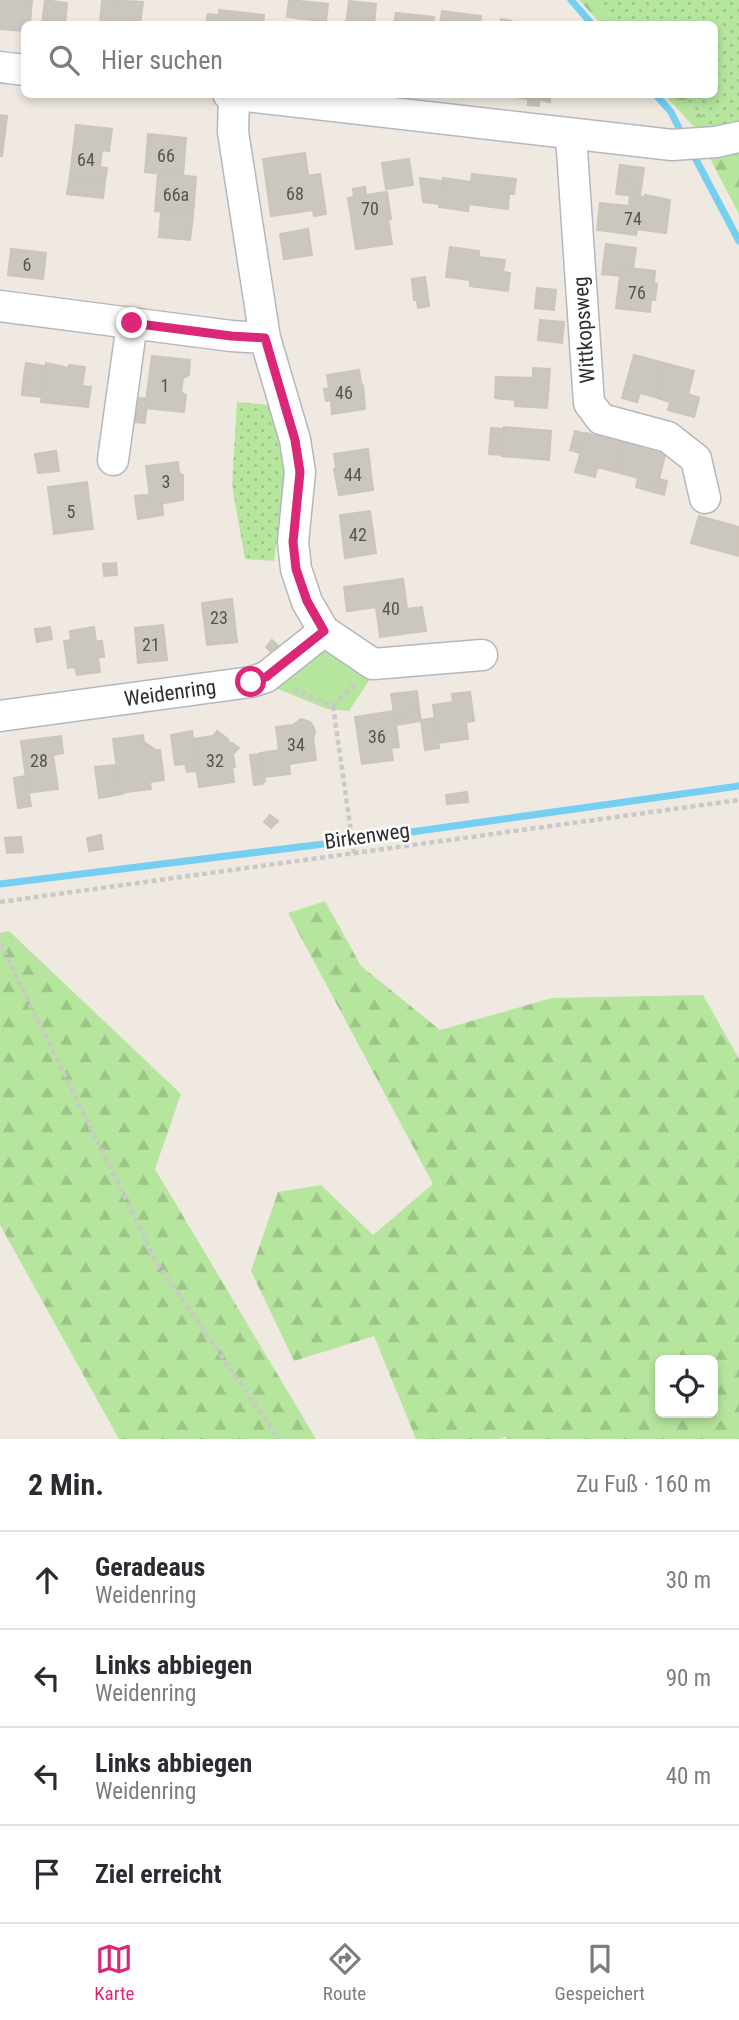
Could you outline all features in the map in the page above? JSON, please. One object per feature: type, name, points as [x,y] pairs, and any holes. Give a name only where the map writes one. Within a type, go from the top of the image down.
[{"type":"street","points":[[0,67],[21,70]]},
{"type":"street","points":[[234,98],[233,132],[265,338],[295,440],[300,472],[293,542],[296,569],[307,601],[324,631],[373,664],[482,655]]},
{"type":"street","points":[[259,98],[672,145],[727,139]]},
{"type":"street","name":"Wittkopsweg","points":[[571,135],[589,402],[601,419],[668,437],[696,459],[705,498]]},
{"type":"street","points":[[0,306],[265,338]]},
{"type":"street","points":[[113,460],[132,323]]},
{"type":"street","name":"Weidenring","points":[[0,716],[251,682],[266,677],[324,631]]},
{"type":"path","points":[[333,706],[373,664]]},
{"type":"path","points":[[266,677],[333,706]]},
{"type":"path","points":[[333,706],[354,853]]},
{"type":"path","name":"Birkenweg","points":[[0,902],[739,800]]},
{"type":"path","points":[[0,943],[156,1264],[279,1439]]},
{"type":"green space","points":[[579,0],[739,0],[739,214],[693,126],[668,98],[718,98],[718,21],[598,21]]},
{"type":"green space","points":[[601,0],[739,0],[739,125],[714,130],[686,98],[718,98],[718,21],[619,21]]},
{"type":"green space","points":[[237,402],[270,405],[286,475],[274,561],[245,559],[232,485]]},
{"type":"green space","points":[[324,648],[372,676],[349,711],[327,709],[271,686]]},
{"type":"green space","points":[[325,901],[361,966],[440,1030],[552,998],[703,995],[739,1059],[739,1439],[416,1439],[374,1336],[294,1361],[251,1271],[278,1192],[321,1185],[373,1235],[433,1184],[288,913]]},
{"type":"green space","points":[[9,931],[181,1094],[155,1169],[316,1439],[119,1439],[0,1225],[0,933]]},
{"type":"building","points":[[0,0],[32,0],[30,21],[21,21],[21,31],[0,29]]},
{"type":"building","points":[[45,0],[67,3],[65,21],[42,21]]},
{"type":"building","points":[[102,0],[143,2],[140,21],[100,21]]},
{"type":"building","points":[[289,0],[328,4],[326,21],[287,17]]},
{"type":"building","points":[[349,1],[376,4],[374,21],[346,21]]},
{"type":"building","points":[[219,10],[264,15],[263,21],[207,21],[208,14],[219,15]]},
{"type":"building","points":[[442,11],[481,16],[480,21],[440,21]]},
{"type":"building","points":[[396,13],[434,17],[433,21],[395,21]]},
{"type":"building","points":[[522,98],[550,98],[550,102],[539,100],[539,106],[528,105],[528,99]]},
{"type":"building","points":[[0,115],[7,116],[2,156],[0,156]]},
{"type":"building","points":[[76,125],[112,129],[109,151],[102,150],[100,167],[107,168],[105,181],[70,176]]},
{"type":"building","points":[[148,134],[186,138],[183,176],[145,172]]},
{"type":"building","points":[[305,153],[308,176],[320,174],[326,214],[314,216],[313,210],[271,216],[263,159]]},
{"type":"building","points":[[409,159],[413,185],[386,189],[382,163]]},
{"type":"building","points":[[620,165],[644,168],[641,190],[632,189],[633,180],[618,179]]},
{"type":"building","points":[[158,173],[196,177],[193,215],[155,211]]},
{"type":"building","points":[[472,174],[516,179],[514,194],[509,194],[508,209],[469,204],[468,211],[439,207],[443,178],[471,182]]},
{"type":"building","points":[[70,176],[105,181],[103,198],[67,194]]},
{"type":"building","points":[[420,178],[442,181],[439,204],[423,202]]},
{"type":"building","points":[[618,179],[633,180],[632,189],[641,190],[640,197],[616,194]]},
{"type":"building","points":[[365,187],[366,195],[387,192],[392,244],[356,249],[348,198],[354,197],[353,189]]},
{"type":"building","points":[[630,195],[670,200],[666,233],[637,229],[636,235],[597,230],[600,203],[629,206]]},
{"type":"building","points":[[161,212],[193,215],[190,240],[159,237]]},
{"type":"building","points":[[308,229],[312,255],[284,259],[280,234]]},
{"type":"building","points":[[606,244],[636,248],[633,269],[621,267],[620,276],[602,274]]},
{"type":"building","points":[[450,247],[479,251],[479,257],[505,260],[503,272],[510,273],[508,291],[470,286],[470,280],[446,277]]},
{"type":"building","points":[[11,249],[46,253],[43,279],[8,275]]},
{"type":"building","points":[[621,267],[655,271],[654,283],[657,284],[650,312],[616,308]]},
{"type":"building","points":[[425,277],[429,306],[418,308],[417,300],[414,300],[412,279]]},
{"type":"building","points":[[537,288],[556,290],[554,310],[535,308]]},
{"type":"building","points":[[540,320],[564,322],[562,343],[538,340]]},
{"type":"building","points":[[634,355],[664,363],[655,397],[640,393],[637,402],[622,398]]},
{"type":"building","points":[[152,356],[190,360],[189,375],[183,378],[181,392],[186,395],[184,412],[145,408]]},
{"type":"building","points":[[26,363],[45,366],[43,385],[23,383]]},
{"type":"building","points":[[46,363],[69,368],[69,365],[85,367],[82,386],[91,387],[88,407],[41,402]]},
{"type":"building","points":[[664,363],[694,371],[688,394],[699,398],[694,417],[668,410],[670,402],[655,397]]},
{"type":"building","points":[[533,368],[550,369],[547,408],[515,406],[515,400],[495,398],[496,377],[533,378]]},
{"type":"building","points":[[359,370],[365,409],[332,414],[331,400],[326,401],[324,389],[329,388],[327,375]]},
{"type":"building","points":[[23,383],[43,385],[42,397],[22,395]]},
{"type":"building","points":[[130,397],[147,399],[145,423],[134,422],[128,412]]},
{"type":"building","points":[[504,427],[551,431],[549,460],[502,456]]},
{"type":"building","points":[[491,428],[504,429],[503,455],[489,454]]},
{"type":"building","points":[[575,431],[585,434],[580,453],[570,450]]},
{"type":"building","points":[[586,433],[624,443],[616,472],[578,462]]},
{"type":"building","points":[[624,443],[665,455],[658,483],[616,472]]},
{"type":"building","points":[[368,449],[373,490],[339,495],[334,454]]},
{"type":"building","points":[[56,451],[59,471],[38,473],[35,454]]},
{"type":"building","points":[[178,462],[179,473],[183,475],[183,500],[151,505],[146,466]]},
{"type":"building","points":[[578,462],[597,467],[595,477],[575,472]]},
{"type":"building","points":[[638,478],[658,483],[659,479],[667,481],[664,495],[636,487]]},
{"type":"building","points":[[87,482],[93,529],[54,534],[48,487]]},
{"type":"building","points":[[150,494],[151,505],[162,503],[163,515],[138,519],[135,496]]},
{"type":"building","points":[[370,511],[376,553],[345,558],[340,515]]},
{"type":"building","points":[[699,516],[739,527],[739,556],[691,543]]},
{"type":"building","points":[[116,563],[117,575],[104,576],[103,564]]},
{"type":"building","points":[[403,579],[407,609],[422,607],[426,631],[380,637],[376,607],[347,611],[344,587]]},
{"type":"building","points":[[232,599],[237,642],[207,645],[202,603]]},
{"type":"building","points":[[163,625],[167,660],[138,663],[135,628]]},
{"type":"building","points":[[50,627],[52,639],[37,642],[35,629]]},
{"type":"building","points":[[94,627],[96,641],[102,641],[104,657],[98,657],[100,672],[77,675],[75,667],[68,668],[64,641],[71,640],[70,631]]},
{"type":"building","points":[[272,640],[278,646],[271,652],[266,647]]},
{"type":"building","points":[[417,691],[419,709],[401,712],[402,724],[396,725],[391,694]]},
{"type":"building","points":[[470,692],[474,721],[466,722],[468,739],[438,743],[433,705],[453,702],[452,694]]},
{"type":"building","points":[[419,709],[421,721],[402,724],[401,712]]},
{"type":"building","points":[[394,711],[399,747],[391,748],[393,760],[362,764],[355,717]]},
{"type":"building","points":[[435,718],[439,748],[425,750],[421,720]]},
{"type":"building","points":[[301,719],[310,722],[315,731],[313,738],[316,760],[289,764],[290,774],[263,777],[260,753],[279,750],[276,727],[293,725]]},
{"type":"building","points":[[192,731],[197,771],[187,772],[185,764],[175,765],[171,735]]},
{"type":"building","points":[[217,731],[228,739],[229,743],[239,748],[233,754],[234,782],[199,787],[192,739],[213,736]]},
{"type":"building","points":[[143,735],[144,742],[160,750],[164,780],[150,782],[151,789],[120,793],[113,739]]},
{"type":"building","points":[[61,736],[63,753],[53,755],[58,789],[28,793],[21,741]]},
{"type":"building","points":[[260,754],[265,781],[254,785],[250,755]]},
{"type":"building","points":[[116,765],[122,794],[99,798],[95,767]]},
{"type":"building","points":[[26,776],[31,806],[18,808],[14,778]]},
{"type":"building","points":[[467,792],[468,802],[447,804],[446,795]]},
{"type":"building","points":[[270,815],[278,821],[271,828],[264,822]]},
{"type":"building","points":[[101,835],[103,849],[89,851],[87,838]]},
{"type":"building","points":[[21,837],[23,852],[7,853],[5,838]]},
{"type":"waterway","points":[[571,0],[589,21]]},
{"type":"waterway","points":[[659,98],[671,112],[683,136]]},
{"type":"waterway","points":[[692,152],[739,241]]},
{"type":"waterway","points":[[361,839],[739,786]]},
{"type":"waterway","points":[[0,884],[340,842]]},
{"type":"route","points":[[132,323],[265,338],[295,440],[300,472],[293,542],[296,569],[307,601],[324,631],[266,677],[251,682]]}]
